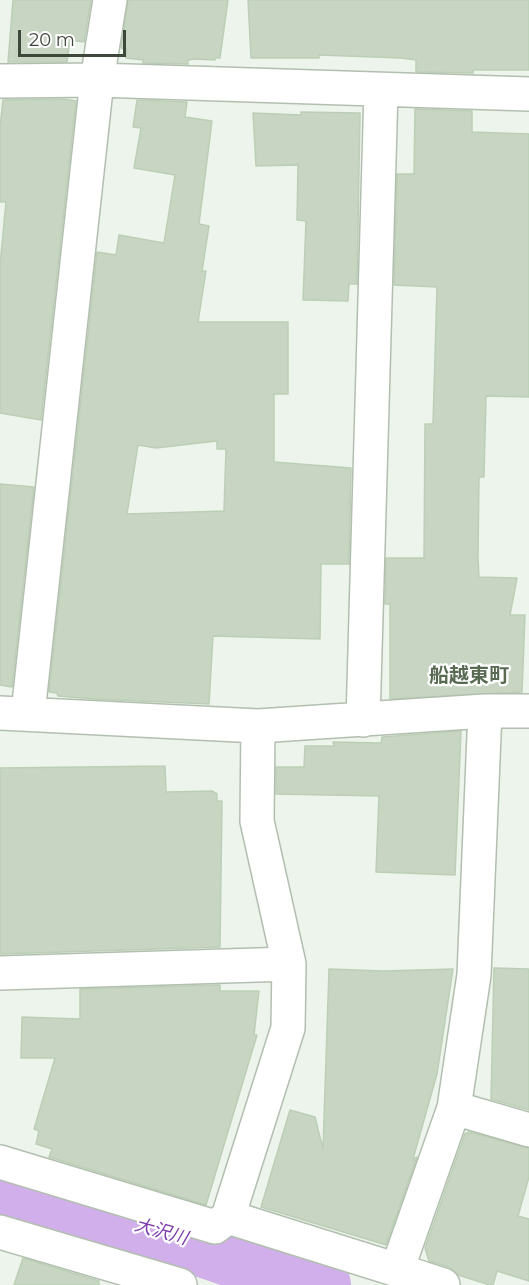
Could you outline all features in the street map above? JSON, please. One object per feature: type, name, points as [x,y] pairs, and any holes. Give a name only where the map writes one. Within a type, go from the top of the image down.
[{"type":"street","points":[[110,0],[97,80],[14,713],[258,726],[485,711],[529,711]]},
{"type":"street","points":[[0,81],[97,80],[529,94]]},
{"type":"street","points":[[363,720],[381,90]]},
{"type":"street","points":[[397,1270],[454,1108],[474,975],[485,711]]},
{"type":"street","points":[[0,1162],[215,1227],[228,1217],[288,1028],[289,964],[257,821],[258,726]]},
{"type":"street","points":[[0,973],[289,964]]},
{"type":"street","points":[[454,1108],[529,1130]]},
{"type":"street","points":[[228,1217],[443,1285]]},
{"type":"street","points":[[0,1232],[180,1285]]},
{"type":"building","points":[[13,0],[91,0],[84,42],[70,40],[67,62],[8,62]]},
{"type":"building","points":[[128,0],[228,0],[220,58],[188,60],[188,64],[143,63],[143,60],[126,58],[127,49],[121,48]]},
{"type":"building","points":[[248,0],[529,0],[529,70],[473,70],[473,73],[416,72],[416,60],[401,58],[319,55],[319,58],[251,58]]},
{"type":"building","points":[[63,99],[76,101],[41,420],[0,413],[0,265],[6,202],[0,202],[0,127],[3,100]]},
{"type":"building","points":[[137,100],[187,102],[185,117],[212,121],[199,224],[209,226],[202,271],[206,271],[198,322],[288,322],[288,394],[274,394],[274,462],[351,468],[349,564],[321,564],[320,639],[213,636],[209,704],[93,699],[58,696],[57,693],[49,692],[97,252],[116,255],[119,235],[164,243],[175,175],[134,168],[141,128],[133,127]],"holes":[[[217,441],[217,449],[226,449],[224,511],[127,514],[138,445],[156,448]]]},
{"type":"building","points":[[415,109],[472,111],[472,132],[529,134],[529,397],[486,396],[484,477],[479,477],[479,577],[517,578],[510,615],[525,615],[522,692],[390,699],[390,604],[385,604],[386,558],[424,558],[425,424],[433,424],[437,287],[394,285],[397,174],[414,174]]},
{"type":"building","points":[[301,112],[360,113],[357,284],[349,284],[348,301],[303,300],[306,221],[297,220],[298,165],[256,166],[253,113],[301,115]]},
{"type":"building","points":[[0,484],[34,487],[12,687],[0,685]]},
{"type":"building","points":[[461,731],[455,875],[376,872],[379,796],[276,794],[276,767],[304,767],[305,746],[334,746],[333,742],[381,743],[382,737]]},
{"type":"building","points":[[165,766],[166,792],[212,791],[217,794],[217,801],[222,801],[220,947],[0,954],[0,768]]},
{"type":"building","points":[[494,968],[529,969],[529,1110],[491,1099]]},
{"type":"building","points":[[329,969],[383,971],[453,969],[437,1074],[413,1159],[417,1157],[386,1245],[261,1207],[290,1110],[315,1117],[323,1149]]},
{"type":"building","points":[[220,985],[220,991],[259,991],[254,1035],[257,1035],[206,1205],[49,1157],[52,1149],[36,1144],[39,1131],[34,1129],[55,1058],[21,1058],[22,1017],[80,1019],[80,989]]},
{"type":"building","points":[[469,1132],[529,1148],[529,1177],[518,1216],[529,1219],[529,1281],[497,1271],[493,1285],[490,1285],[458,1275],[449,1267],[429,1261],[425,1248],[465,1134]]},
{"type":"building","points":[[23,1258],[99,1281],[99,1285],[14,1285]]},
{"type":"waterway","name":"大沢川","points":[[0,1187],[191,1241],[319,1285]]},
{"type":"district","name":"船越東町","points":[[469,676]]}]
